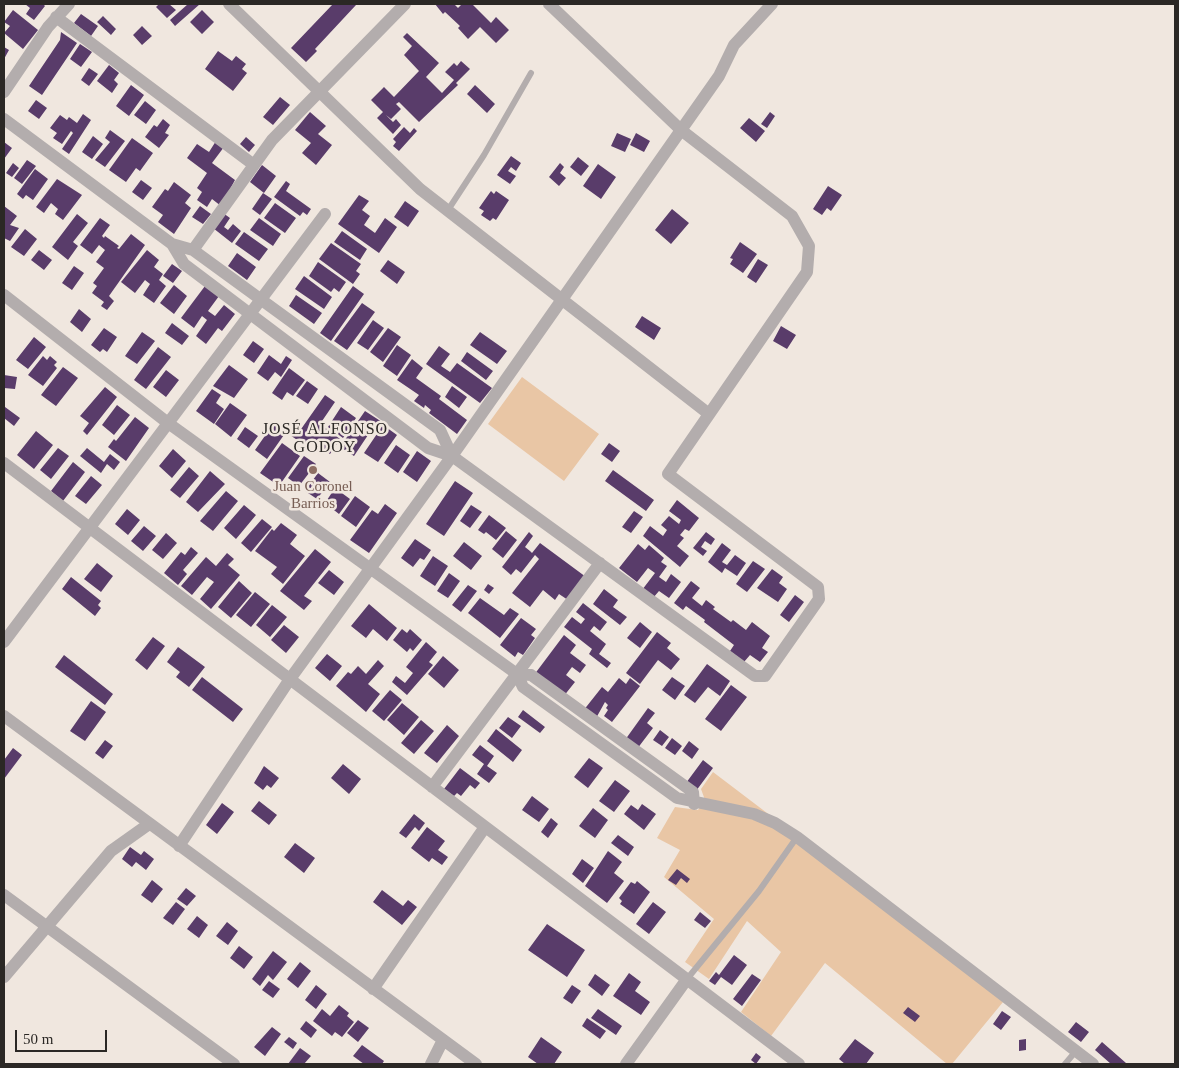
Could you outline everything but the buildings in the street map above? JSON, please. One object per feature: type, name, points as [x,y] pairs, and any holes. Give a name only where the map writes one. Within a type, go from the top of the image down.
[{"type":"street","points":[[4,92],[56,17],[69,4]]},
{"type":"street","points":[[229,4],[420,189],[709,414]]},
{"type":"street","points":[[194,250],[272,140],[406,4]]},
{"type":"street","points":[[172,244],[184,264],[428,448],[452,456],[755,676],[765,676],[818,599],[818,587],[668,474],[807,272],[809,246],[792,216],[681,130],[549,4]]},
{"type":"street","points":[[179,846],[290,679],[452,456],[719,76],[734,45],[772,4]]},
{"type":"street","points":[[56,17],[254,165]]},
{"type":"street","points":[[4,119],[172,244],[194,250],[261,301],[440,430],[452,456]]},
{"type":"street","points":[[4,642],[325,214]]},
{"type":"street","points":[[4,295],[168,423],[517,674],[523,686],[530,692],[677,798],[694,804],[754,814],[775,823],[797,837],[1093,1064]]},
{"type":"street","points":[[4,463],[799,1064]]},
{"type":"street","points":[[432,787],[600,563]]},
{"type":"street","points":[[4,716],[476,1064]]},
{"type":"street","points":[[4,977],[112,851],[149,824]]},
{"type":"street","points":[[373,988],[485,826]]},
{"type":"street","points":[[4,895],[234,1064]]},
{"type":"street","points":[[626,1064],[687,979]]},
{"type":"street","points":[[432,1064],[443,1040]]},
{"type":"lane","points":[[448,210],[484,155],[531,73]]},
{"type":"lane","points":[[687,979],[759,892],[797,837]]},
{"type":"lane","points":[[1065,1064],[1076,1051]]},
{"type":"shaded area","points":[[522,377],[599,434],[564,481],[488,424]]},
{"type":"shaded area","points":[[713,772],[1008,996],[952,1064],[947,1064],[825,963],[771,1036],[741,1012],[781,952],[747,921],[709,979],[685,962],[714,919],[664,877],[680,850],[657,838],[675,807],[698,810],[705,800],[701,789]]},
{"type":"place","name":"Juan Coronel Barrios","points":[[313,470]]},
{"type":"district","name":"JOSÉ ALFONSO GODOY","points":[[325,439]]}]
